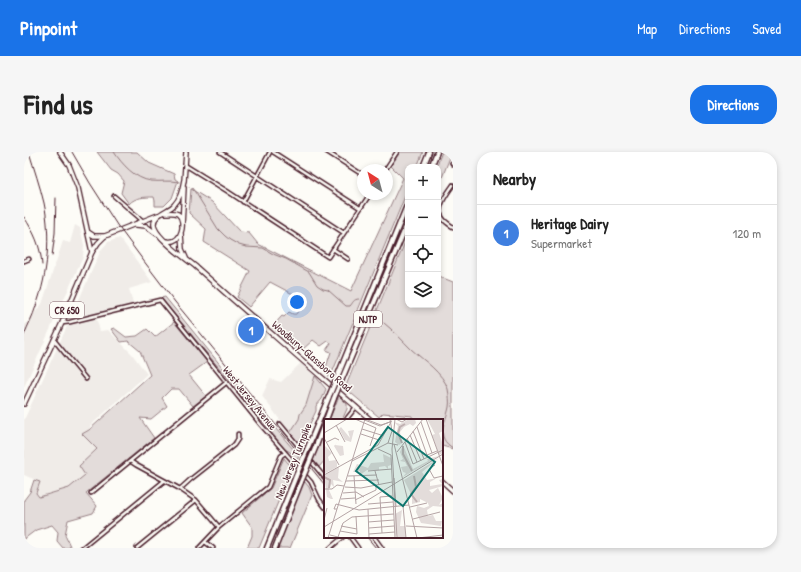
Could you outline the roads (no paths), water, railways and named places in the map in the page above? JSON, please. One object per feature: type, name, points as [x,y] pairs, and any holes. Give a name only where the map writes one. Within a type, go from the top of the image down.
[{"type":"highway","points":[[424,164],[429,152]]},
{"type":"highway","points":[[432,164],[438,152]]},
{"type":"highway","name":"New Jersey Turnpike","points":[[267,548],[405,210]]},
{"type":"highway","name":"New Jersey Turnpike","points":[[326,419],[405,229]]},
{"type":"highway","name":"New Jersey Turnpike","points":[[275,548],[324,424]]},
{"type":"main road","points":[[60,152],[69,166],[78,188],[92,252]]},
{"type":"main road","points":[[186,152],[181,245],[187,259]]},
{"type":"main road","points":[[161,214],[177,214],[180,218],[182,228],[180,236],[176,240],[170,242],[164,240],[154,225],[155,219],[161,214],[173,206],[178,200],[182,191],[184,180]]},
{"type":"main road","name":"CR 650","points":[[24,404],[62,323],[92,252],[98,243],[105,236],[161,214]]},
{"type":"main road","points":[[133,225],[146,226],[160,235]]},
{"type":"main road","points":[[88,232],[94,236],[105,236]]},
{"type":"main road","name":"Woodbury-Glassboro Road","points":[[164,240],[370,419]]},
{"type":"main road","points":[[443,482],[453,491]]},
{"type":"street","points":[[220,152],[344,233]]},
{"type":"street","points":[[243,202],[271,152],[360,208]]},
{"type":"street","points":[[327,152],[357,171]]},
{"type":"street","points":[[390,164],[397,152]]},
{"type":"street","points":[[185,165],[328,257],[366,200]]},
{"type":"street","points":[[453,185],[442,201],[440,211],[443,220],[453,227]]},
{"type":"street","points":[[114,196],[143,221]]},
{"type":"street","points":[[334,250],[348,259]]},
{"type":"street","points":[[24,261],[28,259]]},
{"type":"street","name":"West Jersey Avenue","points":[[62,323],[160,300],[285,453],[311,482],[324,506]]},
{"type":"street","points":[[54,340],[86,379]]},
{"type":"street","points":[[91,492],[227,382]]},
{"type":"street","points":[[347,419],[356,407]]},
{"type":"street","points":[[280,424],[324,477]]},
{"type":"street","points":[[180,489],[234,445],[238,439],[238,434]]},
{"type":"street","points":[[200,548],[218,527],[268,487],[282,456],[285,453]]},
{"type":"street","points":[[130,461],[180,489],[196,500],[218,527]]},
{"type":"street","points":[[82,548],[164,481]]},
{"type":"street","points":[[137,548],[196,500]]},
{"type":"street","points":[[330,548],[342,538]]},
{"type":"street","points":[[351,538],[358,548]]},
{"type":"street","points":[[375,538],[382,548]]},
{"type":"street","points":[[205,542],[213,548]]},
{"type":"waterway","points":[[114,152],[125,166],[134,174],[145,180],[179,182]]},
{"type":"waterway","points":[[189,187],[192,188],[197,195],[218,229],[230,240],[246,247],[263,248],[309,272],[317,285],[328,290],[346,306],[350,306],[354,300],[359,299]]},
{"type":"waterway","points":[[384,323],[432,367],[445,383],[448,389],[449,407],[443,434],[447,444],[453,448]]},
{"type":"railway","points":[[24,335],[40,294],[46,268],[48,242],[44,203],[29,152]]},
{"type":"railway","points":[[72,152],[117,225],[143,260],[175,302],[324,484]]},
{"type":"railway","points":[[52,256],[55,233],[56,198]]},
{"type":"railway","points":[[24,217],[36,240],[42,265]]},
{"type":"railway","points":[[368,538],[376,548]]},
{"type":"place","name":"Heritage Dairy","points":[[251,330]]}]
